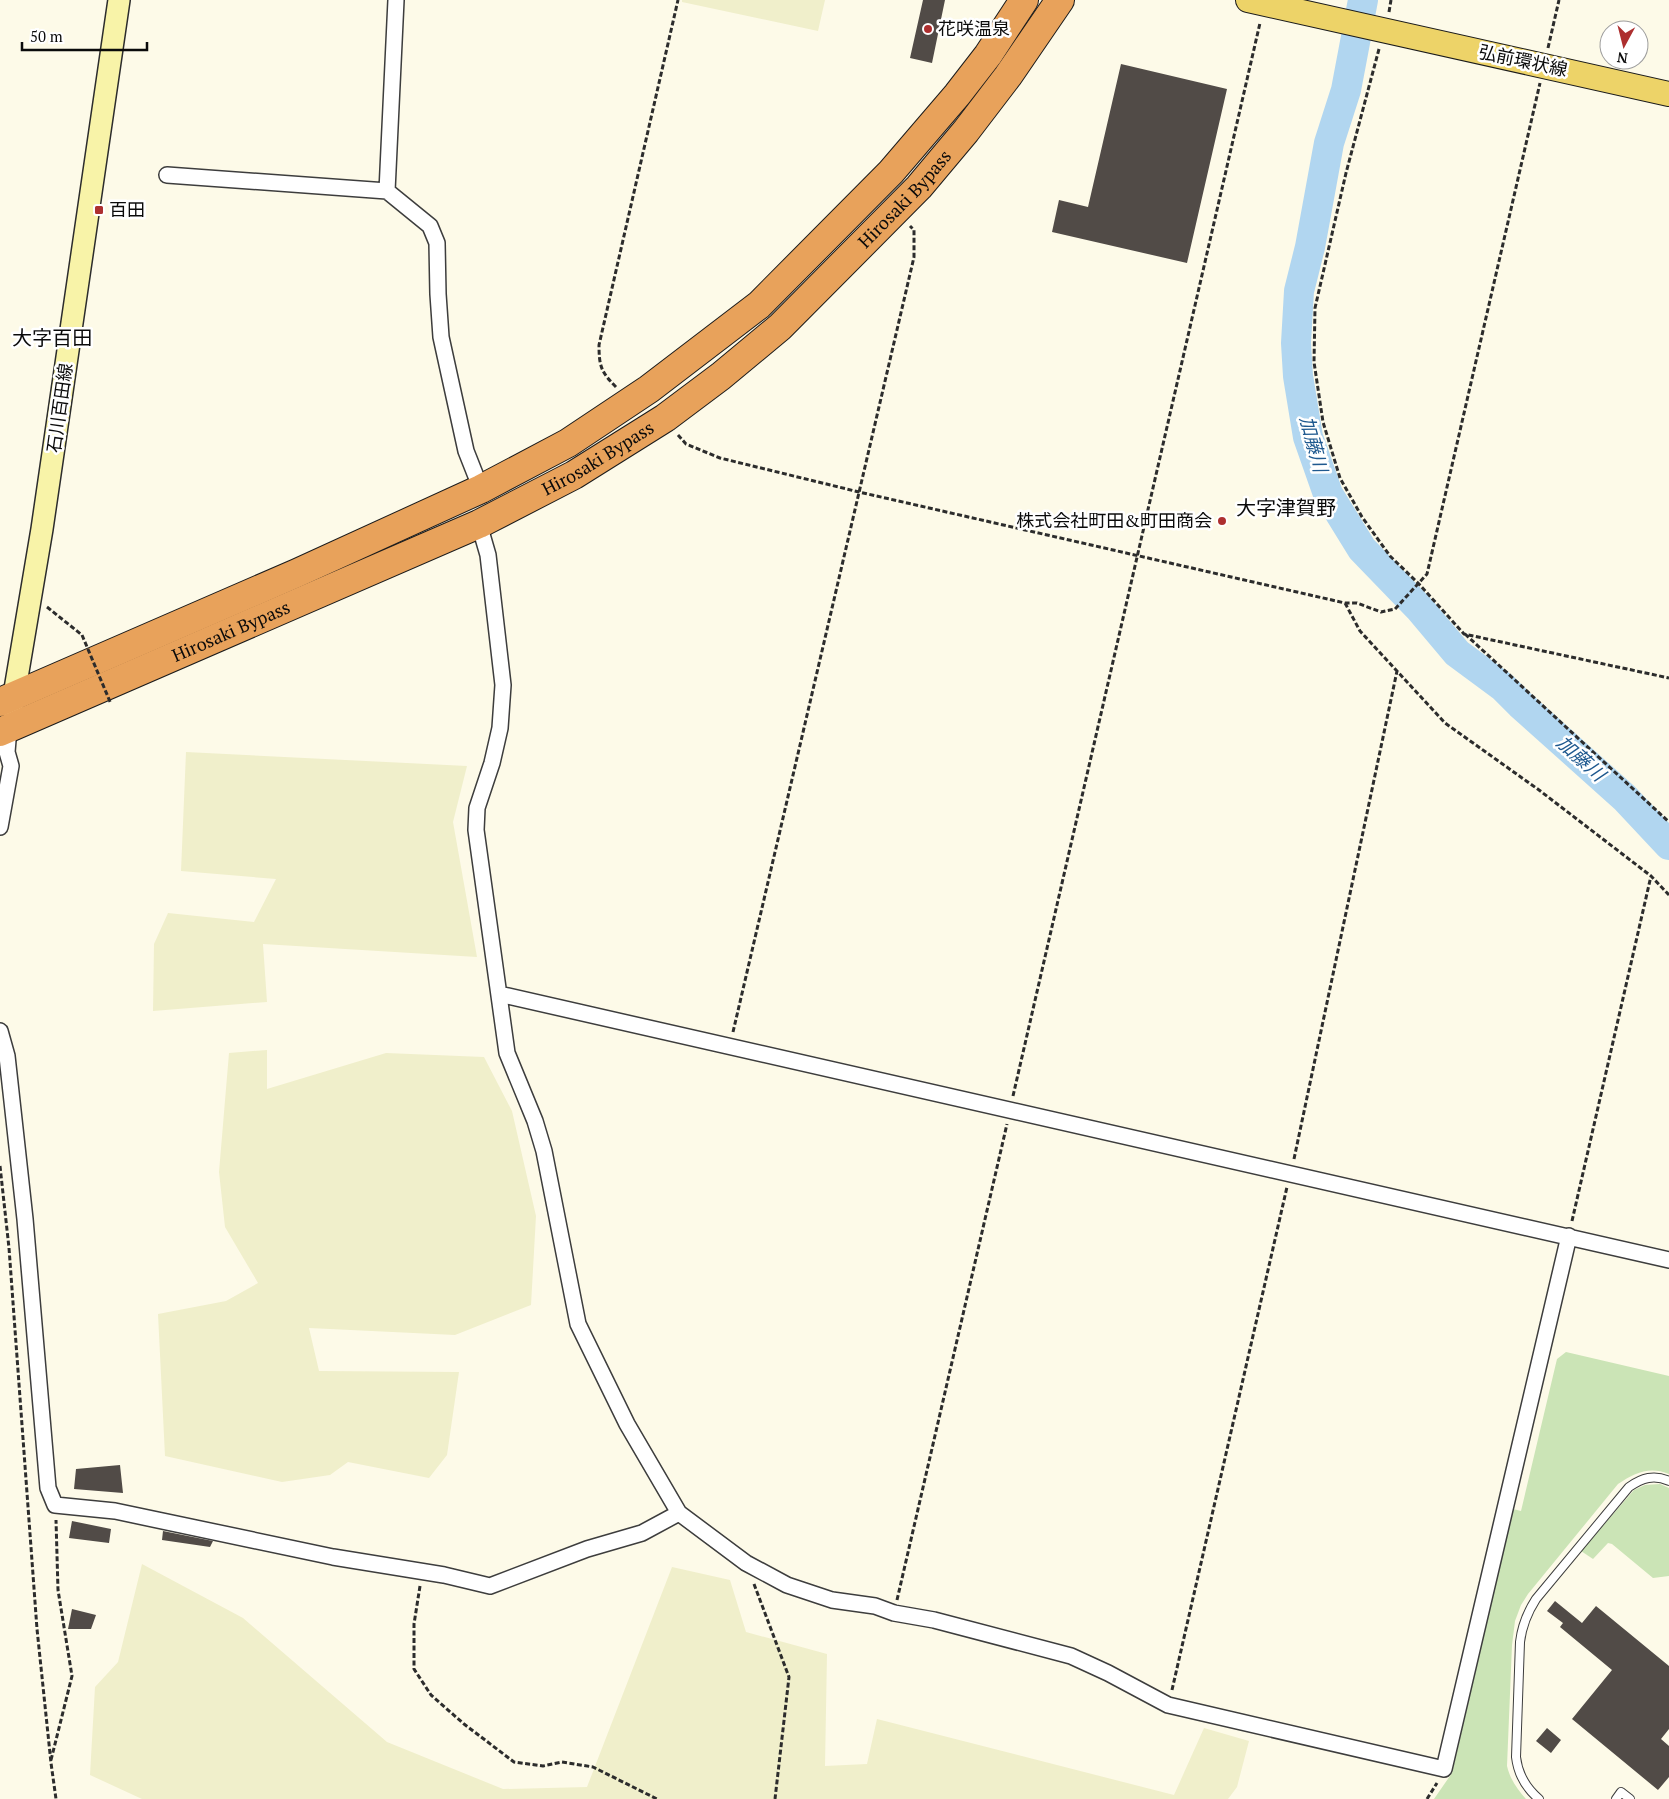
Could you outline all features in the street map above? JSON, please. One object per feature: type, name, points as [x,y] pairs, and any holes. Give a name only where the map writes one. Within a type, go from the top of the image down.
[{"type":"highway","name":"Hirosaki Bypass","points":[[7,699],[297,573],[481,489],[568,443],[631,401],[759,305],[891,172],[957,95],[988,55],[1024,0]]},
{"type":"highway","name":"Hirosaki Bypass","points":[[5,730],[479,524],[574,475],[665,418],[780,328],[919,187],[966,131],[1008,76],[1060,0]]},
{"type":"main road","name":"石川百田線","points":[[5,730],[7,699],[42,529],[119,0]]},
{"type":"main road","name":"弘前環状線","points":[[1257,2],[1669,94]]},
{"type":"street","points":[[387,191],[396,0]]},
{"type":"street","points":[[167,175],[387,191],[430,226],[437,243],[441,337],[466,450],[481,489]]},
{"type":"street","points":[[479,524],[488,555],[503,685],[500,728],[492,763],[477,808],[476,830],[507,1053],[535,1121],[544,1151],[578,1324],[627,1424],[679,1513],[746,1564],[796,1588],[832,1600],[874,1606],[894,1613],[934,1620],[1071,1656],[1108,1673],[1168,1705],[1444,1769],[1569,1236]]},
{"type":"street","points":[[0,827],[11,766],[7,752],[5,730]]},
{"type":"street","points":[[499,994],[1669,1260]]},
{"type":"street","points":[[0,1031],[7,1056],[25,1219],[48,1488],[55,1505],[115,1512],[333,1557],[422,1573],[444,1575],[490,1586],[587,1549],[642,1533],[679,1513]]},
{"type":"lane","points":[[1539,1799],[1524,1782],[1517,1767],[1516,1757],[1520,1642],[1522,1627],[1527,1613],[1536,1599],[1629,1487],[1639,1480],[1649,1477],[1669,1481]]},
{"type":"lane","points":[[1616,1799],[1621,1792],[1630,1799]]},
{"type":"path","points":[[631,401],[603,374],[599,363],[599,345],[678,0]]},
{"type":"path","points":[[665,418],[686,444],[720,458],[859,492],[1345,603],[1357,602],[1381,612],[1395,609],[1427,574],[1559,0]]},
{"type":"path","points":[[894,1613],[1138,555],[1257,2]]},
{"type":"path","points":[[1380,30],[1316,308],[1314,362],[1323,422],[1340,478],[1362,517],[1390,556],[1419,584],[1464,634],[1669,822]]},
{"type":"path","points":[[730,1047],[914,257],[914,230],[894,213]]},
{"type":"path","points":[[1345,603],[1360,631],[1445,723],[1539,790],[1651,876],[1669,895]]},
{"type":"path","points":[[50,609],[82,635],[111,704]]},
{"type":"path","points":[[1464,634],[1669,678]]},
{"type":"path","points":[[1168,1705],[1290,1174],[1397,671]]},
{"type":"path","points":[[1569,1236],[1651,876]]},
{"type":"path","points":[[0,1166],[9,1248],[37,1629],[56,1799]]},
{"type":"path","points":[[51,1763],[72,1676],[58,1590],[55,1505]]},
{"type":"path","points":[[746,1564],[789,1677],[775,1799]]},
{"type":"path","points":[[422,1573],[414,1624],[414,1669],[431,1694],[464,1724],[514,1762],[543,1766],[562,1762],[593,1768],[657,1799]]},
{"type":"green space","points":[[682,0],[825,0],[818,31],[682,2]]},
{"type":"green space","points":[[186,752],[467,766],[453,822],[477,957],[263,944],[267,1002],[153,1011],[154,944],[168,913],[254,922],[276,879],[181,871]]},
{"type":"green space","points":[[267,1050],[267,1089],[386,1053],[484,1057],[512,1111],[536,1216],[531,1305],[455,1335],[309,1328],[319,1371],[459,1372],[447,1455],[429,1478],[348,1462],[330,1475],[282,1482],[165,1456],[158,1314],[226,1301],[258,1283],[225,1227],[219,1172],[229,1053]]},
{"type":"green space","points":[[1566,1352],[1669,1376],[1669,1474],[1655,1471],[1642,1472],[1618,1484],[1521,1605],[1515,1621],[1512,1645],[1507,1766],[1514,1784],[1526,1799],[1434,1799],[1452,1773],[1513,1509],[1521,1511],[1557,1359]]},
{"type":"green space","points":[[1660,1484],[1669,1488],[1669,1576],[1653,1578],[1612,1544],[1608,1543],[1593,1559],[1581,1551],[1634,1490],[1645,1485]]},
{"type":"green space","points":[[142,1564],[243,1618],[387,1742],[503,1789],[587,1787],[672,1567],[730,1580],[746,1632],[827,1654],[825,1766],[867,1764],[877,1719],[1174,1795],[1204,1728],[1249,1741],[1237,1787],[1228,1799],[142,1799],[90,1775],[95,1687],[118,1662]]},
{"type":"building","name":"花咲温泉","points":[[923,0],[945,0],[932,63],[910,58]]},
{"type":"building","points":[[1121,64],[1227,89],[1187,263],[1052,232],[1059,200],[1088,207]]},
{"type":"building","points":[[120,1465],[123,1493],[74,1489],[76,1469]]},
{"type":"building","points":[[72,1521],[111,1529],[109,1543],[69,1538]]},
{"type":"building","points":[[163,1531],[213,1541],[210,1547],[162,1540]]},
{"type":"building","points":[[1555,1601],[1582,1623],[1596,1606],[1669,1666],[1669,1729],[1661,1739],[1669,1746],[1669,1777],[1658,1790],[1572,1719],[1612,1670],[1560,1627],[1563,1623],[1547,1611]]},
{"type":"building","points":[[72,1609],[96,1615],[91,1629],[68,1629]]},
{"type":"building","points":[[1547,1728],[1561,1740],[1551,1753],[1536,1741]]},
{"type":"waterway","name":"加藤川","points":[[1363,0],[1346,90],[1329,143],[1310,247],[1299,291],[1296,343],[1298,376],[1308,437],[1328,494],[1362,549],[1420,609],[1457,653],[1503,687],[1625,798],[1669,845]]},
{"type":"place","name":"花咲温泉","points":[[928,29]]},
{"type":"place","name":"百田","points":[[99,210]]},
{"type":"place","name":"株式会社町田&町田商会","points":[[1222,521]]},
{"type":"district","name":"大字百田","points":[[52,338]]},
{"type":"district","name":"大字津賀野","points":[[1286,508]]}]
